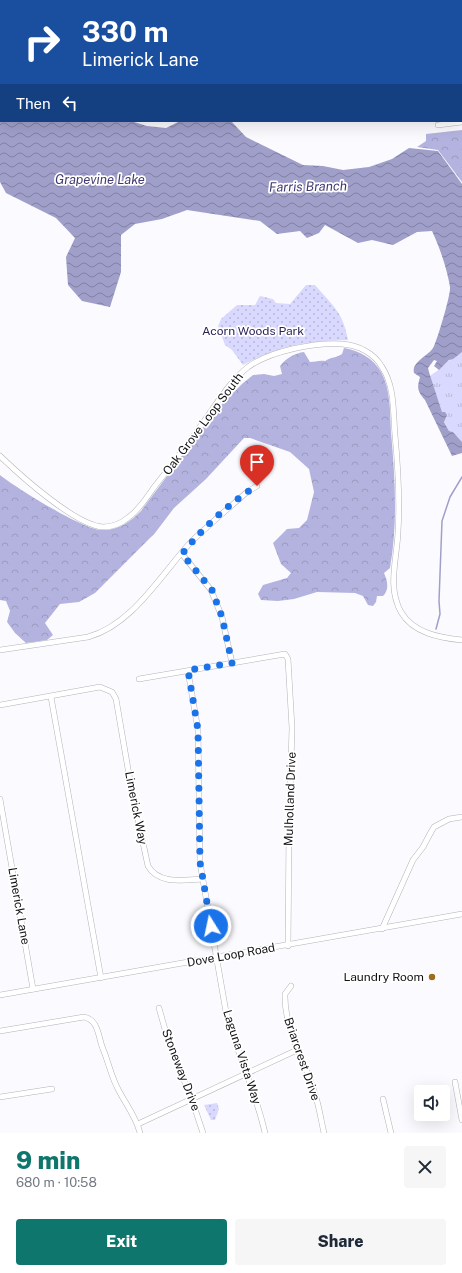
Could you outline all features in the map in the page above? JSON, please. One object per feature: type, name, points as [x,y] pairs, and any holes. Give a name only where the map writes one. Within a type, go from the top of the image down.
[{"type":"street","points":[[438,125],[462,122]]},
{"type":"street","name":"Oak Grove Loop South","points":[[0,456],[33,486],[91,524],[104,527],[117,525],[134,513],[190,442],[228,388],[250,366],[285,351],[308,346],[340,344],[361,348],[376,358],[382,366],[387,375],[392,395],[399,497],[398,532],[394,575],[397,603],[406,619],[420,630],[440,637],[462,640]]},
{"type":"street","points":[[0,650],[58,642],[101,633],[113,627],[130,612],[216,518],[247,492],[257,486]]},
{"type":"street","points":[[139,679],[232,663],[222,617],[212,590],[182,554]]},
{"type":"street","name":"Mulholland Drive","points":[[232,663],[285,654],[288,659],[292,728],[288,946]]},
{"type":"street","name":"Laguna Vista Way","points":[[188,670],[198,730],[199,846],[203,879],[226,1012],[246,1075],[257,1103],[265,1133]]},
{"type":"street","name":"Limerick Way","points":[[51,697],[100,687],[112,692],[116,699],[132,792],[148,866],[154,874],[168,880],[203,879]]},
{"type":"street","points":[[0,705],[51,697],[102,978]]},
{"type":"street","name":"Limerick Lane","points":[[0,799],[33,989]]},
{"type":"street","points":[[382,929],[413,860],[423,847],[434,827],[449,819],[462,817]]},
{"type":"street","name":"Dove Loop Road","points":[[0,995],[288,946],[462,914]]},
{"type":"street","name":"Briarcrest Drive","points":[[291,986],[285,994],[287,1016],[297,1050],[315,1094],[324,1133]]},
{"type":"street","name":"Stoneway Drive","points":[[160,1008],[168,1040],[192,1100],[203,1133]]},
{"type":"street","points":[[0,1031],[84,1017],[90,1018],[95,1023],[115,1084],[138,1124],[140,1133]]},
{"type":"street","points":[[138,1124],[297,1050]]},
{"type":"street","points":[[455,1082],[462,1120]]},
{"type":"street","points":[[0,1097],[52,1089]]},
{"type":"street","points":[[383,1100],[391,1133]]},
{"type":"green space","points":[[462,130],[462,182],[438,150],[417,147],[426,141],[426,134]]},
{"type":"green space","name":"Acorn Woods Park","points":[[306,285],[315,285],[332,304],[340,316],[346,330],[348,340],[294,345],[256,358],[243,365],[232,350],[225,345],[218,326],[221,319],[237,305],[255,305],[260,296],[273,299],[276,303],[290,304]]},
{"type":"green space","points":[[344,348],[366,356],[378,367],[387,386],[389,402],[395,483],[393,551],[390,568],[384,573],[387,582],[387,590],[383,596],[377,596],[376,602],[373,606],[368,605],[363,596],[355,593],[317,592],[294,599],[278,601],[261,600],[258,594],[263,585],[287,578],[291,573],[281,564],[273,543],[287,529],[299,528],[307,520],[314,492],[309,469],[290,452],[250,438],[244,438],[206,479],[174,508],[155,533],[95,593],[79,602],[60,604],[45,623],[53,635],[47,640],[26,643],[15,633],[7,622],[10,611],[6,601],[0,600],[0,475],[34,498],[91,528],[106,530],[118,527],[128,522],[141,511],[217,409],[253,375],[264,374],[274,376],[282,374],[280,366],[282,363],[297,354],[304,352],[310,362],[325,361],[342,354]]},
{"type":"green space","points":[[462,352],[462,442],[453,432],[449,431],[444,421],[447,415],[442,412],[430,376],[453,357]]},
{"type":"green space","points":[[217,1103],[219,1109],[215,1120],[211,1120],[204,1105]]},
{"type":"water","name":"Grapevine Lake","points":[[0,122],[134,122],[147,126],[166,128],[178,122],[232,122],[246,137],[303,165],[323,166],[343,170],[369,167],[392,159],[409,148],[438,151],[462,184],[462,352],[453,359],[449,360],[439,370],[434,366],[437,361],[434,360],[428,368],[442,412],[445,412],[447,415],[444,422],[449,431],[453,432],[462,442],[462,453],[452,456],[425,400],[419,392],[418,387],[420,377],[414,373],[415,365],[434,346],[444,316],[450,291],[445,266],[432,231],[417,232],[393,245],[372,240],[358,243],[325,225],[319,233],[307,238],[300,231],[277,234],[260,221],[187,210],[162,219],[135,224],[121,235],[121,272],[110,307],[82,301],[68,285],[66,257],[75,238],[56,218],[6,193],[0,182]]},
{"type":"waterway","points":[[436,629],[440,614],[439,601],[442,521],[450,497],[462,477]]},
{"type":"place","name":"Laundry Room","points":[[432,977]]},
{"type":"route","points":[[211,926],[200,862],[198,730],[188,670],[232,663],[222,617],[212,590],[182,554],[216,518],[247,492],[257,486]]},
{"type":"water label","name":"Farris Branch","points":[[308,186]]}]
